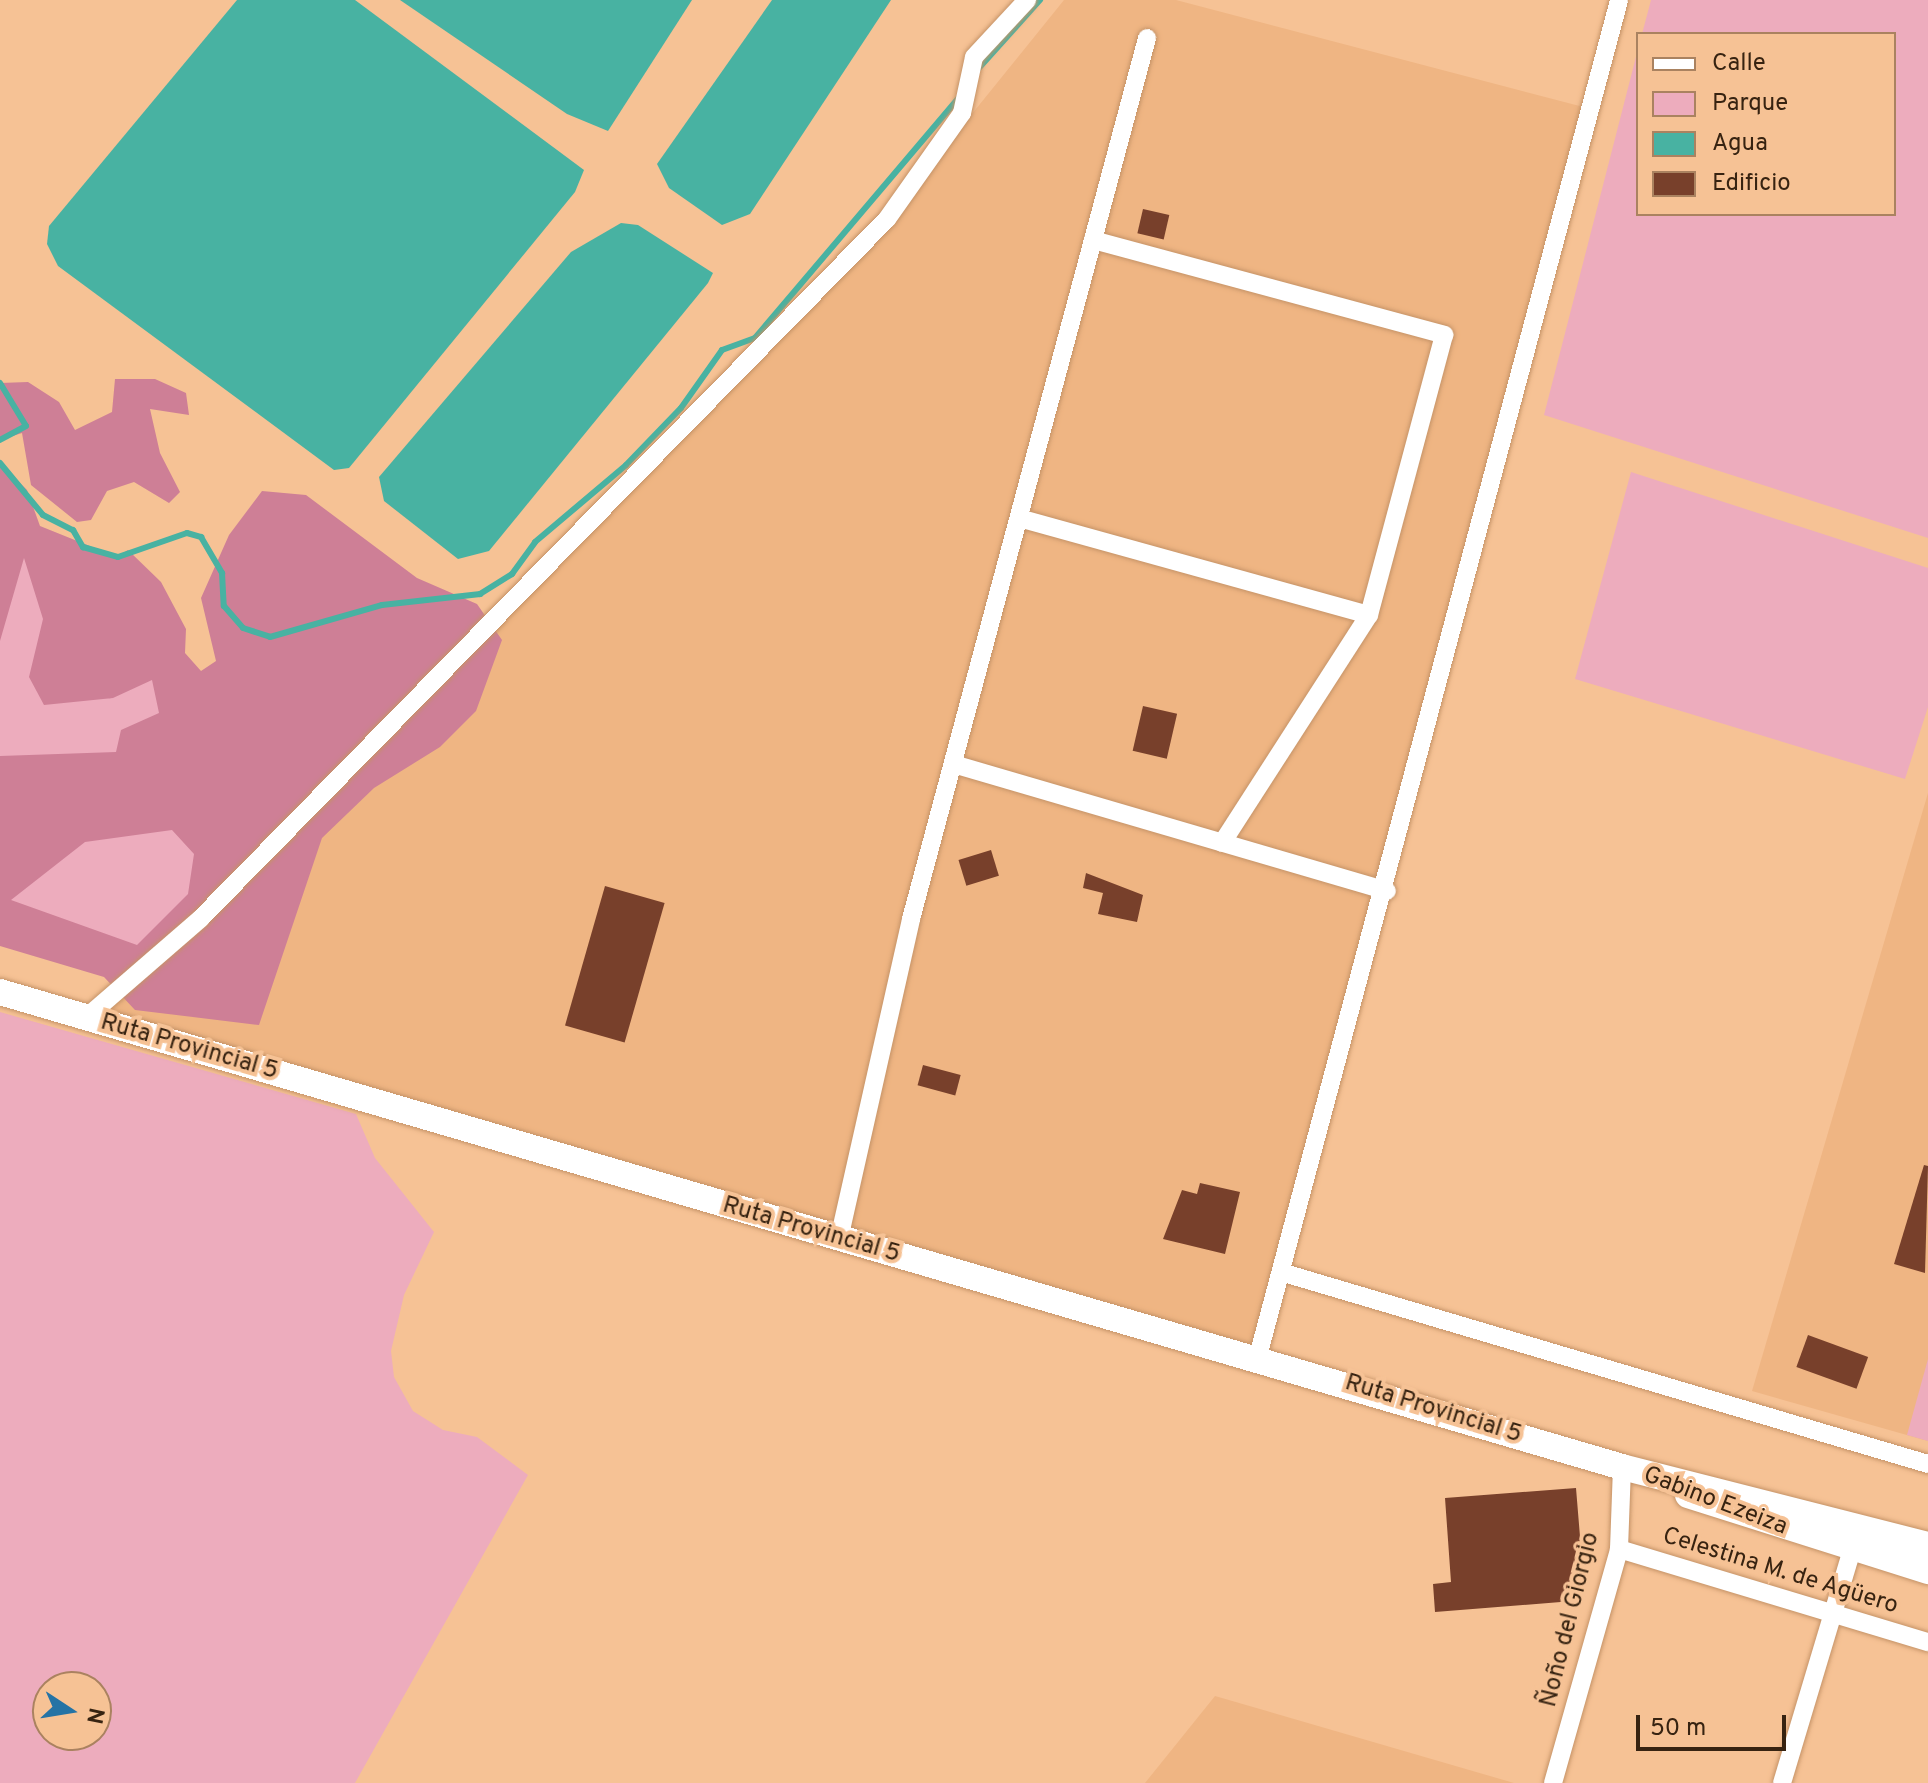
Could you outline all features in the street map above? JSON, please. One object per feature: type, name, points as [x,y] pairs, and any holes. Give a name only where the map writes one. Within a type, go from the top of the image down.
[{"type":"main road","name":"Ruta Provincial 5","points":[[0,992],[1622,1467]]},
{"type":"main road","name":"Gabino Ezeiza","points":[[1622,1467],[1928,1545]]},
{"type":"main road","name":"Gabino Ezeiza","points":[[1622,1467],[1852,1550],[1928,1571]]},
{"type":"street","points":[[87,1017],[200,919],[887,219],[962,113],[974,57],[1027,0]]},
{"type":"street","points":[[1257,1360],[1284,1273],[1387,891],[1619,0]]},
{"type":"street","points":[[833,1238],[953,764],[1147,38]]},
{"type":"street","points":[[1093,240],[1444,335],[1369,615],[1222,843]]},
{"type":"street","points":[[1019,518],[1369,615]]},
{"type":"street","points":[[953,764],[1387,891]]},
{"type":"street","points":[[1284,1273],[1928,1464]]},
{"type":"street","name":"Ñoño del Giorgio","points":[[1553,1783],[1619,1549],[1622,1467]]},
{"type":"street","name":"Celestina M. de Agüero","points":[[1619,1549],[1928,1642]]},
{"type":"street","points":[[1782,1783],[1852,1550]]},
{"type":"shaded area","points":[[1064,0],[1176,0],[1591,109],[1257,1360],[87,1017],[887,219]]},
{"type":"shaded area","points":[[115,379],[155,379],[186,393],[189,415],[150,409],[160,453],[180,492],[169,503],[134,482],[107,491],[91,520],[77,522],[31,485],[22,433],[0,440],[0,383],[28,382],[59,402],[75,430],[112,412]]},
{"type":"shaded area","points":[[0,463],[27,490],[40,526],[117,557],[128,550],[161,582],[186,629],[185,653],[201,671],[216,661],[201,598],[229,535],[262,491],[306,495],[417,578],[477,604],[502,640],[476,711],[440,747],[374,788],[322,838],[259,1025],[135,1010],[104,977],[0,946],[0,756],[116,752],[121,730],[159,713],[152,680],[113,698],[44,705],[29,677],[43,619],[24,558],[0,641]],"holes":[[[172,830],[194,854],[188,894],[137,945],[11,900],[85,842]]]},
{"type":"shaded area","points":[[1928,793],[1928,1441],[1752,1391]]},
{"type":"shaded area","points":[[1215,1696],[1514,1783],[1145,1783]]},
{"type":"green space","points":[[1651,0],[1928,0],[1928,538],[1544,415],[1636,57],[1636,216],[1896,216],[1896,32],[1643,32]]},
{"type":"green space","points":[[1631,472],[1928,568],[1928,707],[1905,779],[1575,679]]},
{"type":"green space","points":[[0,530],[179,680],[223,861],[145,956],[0,913]]},
{"type":"green space","points":[[0,1012],[356,1114],[375,1158],[434,1232],[404,1295],[391,1351],[394,1377],[413,1411],[443,1430],[477,1437],[528,1475],[355,1783],[0,1783]]},
{"type":"green space","points":[[1928,1359],[1928,1441],[1907,1435]]},
{"type":"water","points":[[237,0],[355,0],[584,170],[575,192],[349,468],[334,470],[58,266],[47,244],[49,226]]},
{"type":"water","points":[[400,0],[692,0],[608,131],[567,114]]},
{"type":"water","points":[[772,0],[891,0],[750,214],[722,225],[669,188],[657,164]]},
{"type":"water","points":[[621,223],[638,225],[713,273],[489,551],[458,559],[384,501],[379,477],[571,252]]},
{"type":"building","points":[[1143,209],[1169,215],[1164,239],[1137,233]]},
{"type":"building","points":[[1143,706],[1177,714],[1167,759],[1133,751]]},
{"type":"building","points":[[991,850],[999,876],[966,886],[958,860]]},
{"type":"building","points":[[1086,873],[1143,895],[1137,922],[1098,914],[1103,893],[1083,888]]},
{"type":"building","points":[[605,886],[665,903],[625,1042],[565,1025]]},
{"type":"building","points":[[923,1065],[961,1075],[955,1095],[918,1085]]},
{"type":"building","points":[[1924,1165],[1928,1166],[1925,1273],[1894,1264]]},
{"type":"building","points":[[1200,1183],[1240,1192],[1225,1254],[1163,1239],[1182,1190],[1197,1194]]},
{"type":"building","points":[[1808,1335],[1868,1357],[1857,1389],[1796,1367]]},
{"type":"building","points":[[1576,1488],[1583,1573],[1571,1574],[1573,1601],[1435,1612],[1433,1584],[1451,1582],[1445,1498]]},
{"type":"waterway","points":[[978,69],[1040,0]]},
{"type":"waterway","points":[[0,463],[43,515],[73,530],[83,547],[118,557],[187,533],[201,537],[222,573],[224,606],[243,628],[270,637],[382,605],[480,594],[512,574],[535,542],[626,465],[681,408],[722,350],[755,338],[961,95]]},
{"type":"waterway","points":[[0,383],[26,426],[0,440]]}]
